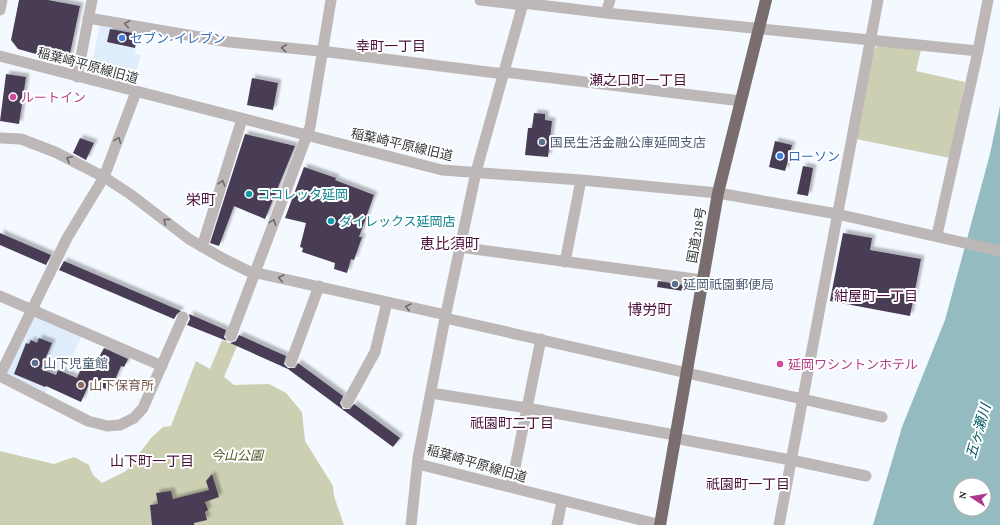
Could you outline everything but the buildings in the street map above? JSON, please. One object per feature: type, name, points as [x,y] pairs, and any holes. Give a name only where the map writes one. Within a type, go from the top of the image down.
[{"type":"highway","name":"国道218号","points":[[661,525],[675,436],[718,192],[760,29],[766,0]]},
{"type":"street","points":[[0,10],[2,0]]},
{"type":"street","points":[[88,0],[88,18]]},
{"type":"street","points":[[77,77],[92,0]]},
{"type":"street","points":[[230,336],[310,127],[331,0]]},
{"type":"street","points":[[480,0],[523,3],[606,13],[978,51]]},
{"type":"street","points":[[606,13],[610,0]]},
{"type":"street","points":[[779,525],[878,0]]},
{"type":"street","points":[[940,236],[988,0]]},
{"type":"street","points":[[523,3],[476,172],[718,192],[837,214],[940,236],[1000,251]]},
{"type":"street","points":[[88,18],[229,42],[741,101]]},
{"type":"street","name":"稲葉崎平原線旧道","points":[[0,56],[442,170],[476,172],[445,317],[418,464],[661,525]]},
{"type":"street","points":[[136,92],[104,177],[67,238],[0,376],[88,421],[107,426],[120,425],[134,418],[143,408],[183,316]]},
{"type":"street","points":[[202,247],[242,119]]},
{"type":"street","points":[[0,138],[21,139],[55,152],[104,177],[130,194],[189,239],[248,271],[319,286],[445,317],[882,417]]},
{"type":"street","points":[[565,262],[581,180]]},
{"type":"street","points":[[459,248],[702,280]]},
{"type":"street","points":[[291,362],[319,286]]},
{"type":"street","points":[[0,296],[162,366]]},
{"type":"street","points":[[347,404],[375,352],[387,302]]},
{"type":"street","points":[[511,487],[541,339]]},
{"type":"street","points":[[431,393],[527,408],[675,436],[866,476]]},
{"type":"street","points":[[411,525],[418,464]]},
{"type":"street","points":[[557,525],[562,501]]},
{"type":"shaded area","points":[[100,24],[139,31],[135,54],[141,55],[134,80],[91,69]]},
{"type":"shaded area","points":[[34,316],[82,336],[66,370],[57,367],[44,396],[7,373]]},
{"type":"green space","points":[[880,44],[921,50],[916,71],[965,82],[950,158],[856,139],[871,52]]},
{"type":"green space","name":"今山公園","points":[[222,340],[237,346],[224,377],[234,385],[269,384],[286,393],[302,412],[305,441],[333,486],[334,496],[344,525],[0,525],[0,451],[54,464],[74,457],[89,465],[93,475],[102,483],[126,471],[151,438],[163,427],[171,426],[196,361],[210,369]]},
{"type":"water","name":"五ヶ瀬川","points":[[1000,106],[1000,525],[873,525],[902,427],[945,320],[990,154]]},
{"type":"place","name":"セブン-イレブン","points":[[122,38]]},
{"type":"place","name":"ルートイン","points":[[13,97]]},
{"type":"place","name":"国民生活金融公庫延岡支店","points":[[542,142]]},
{"type":"place","name":"ローソン","points":[[780,156]]},
{"type":"place","name":"ココレッタ延岡","points":[[249,194]]},
{"type":"place","name":"ダイレックス延岡店","points":[[331,221]]},
{"type":"place","name":"延岡祇園郵便局","points":[[675,284]]},
{"type":"place","name":"山下児童館","points":[[35,363]]},
{"type":"place","name":"延岡ワシントンホテル","points":[[780,364]]},
{"type":"place","name":"山下保育所","points":[[81,385]]},
{"type":"district","name":"幸町一丁目","points":[[391,46]]},
{"type":"district","name":"瀬之口町一丁目","points":[[638,80]]},
{"type":"district","name":"栄町","points":[[201,200]]},
{"type":"district","name":"恵比須町","points":[[450,244]]},
{"type":"district","name":"紺屋町一丁目","points":[[876,296]]},
{"type":"district","name":"博労町","points":[[650,310]]},
{"type":"district","name":"祇園町二丁目","points":[[512,423]]},
{"type":"district","name":"山下町一丁目","points":[[152,461]]},
{"type":"district","name":"祇園町一丁目","points":[[748,484]]}]
